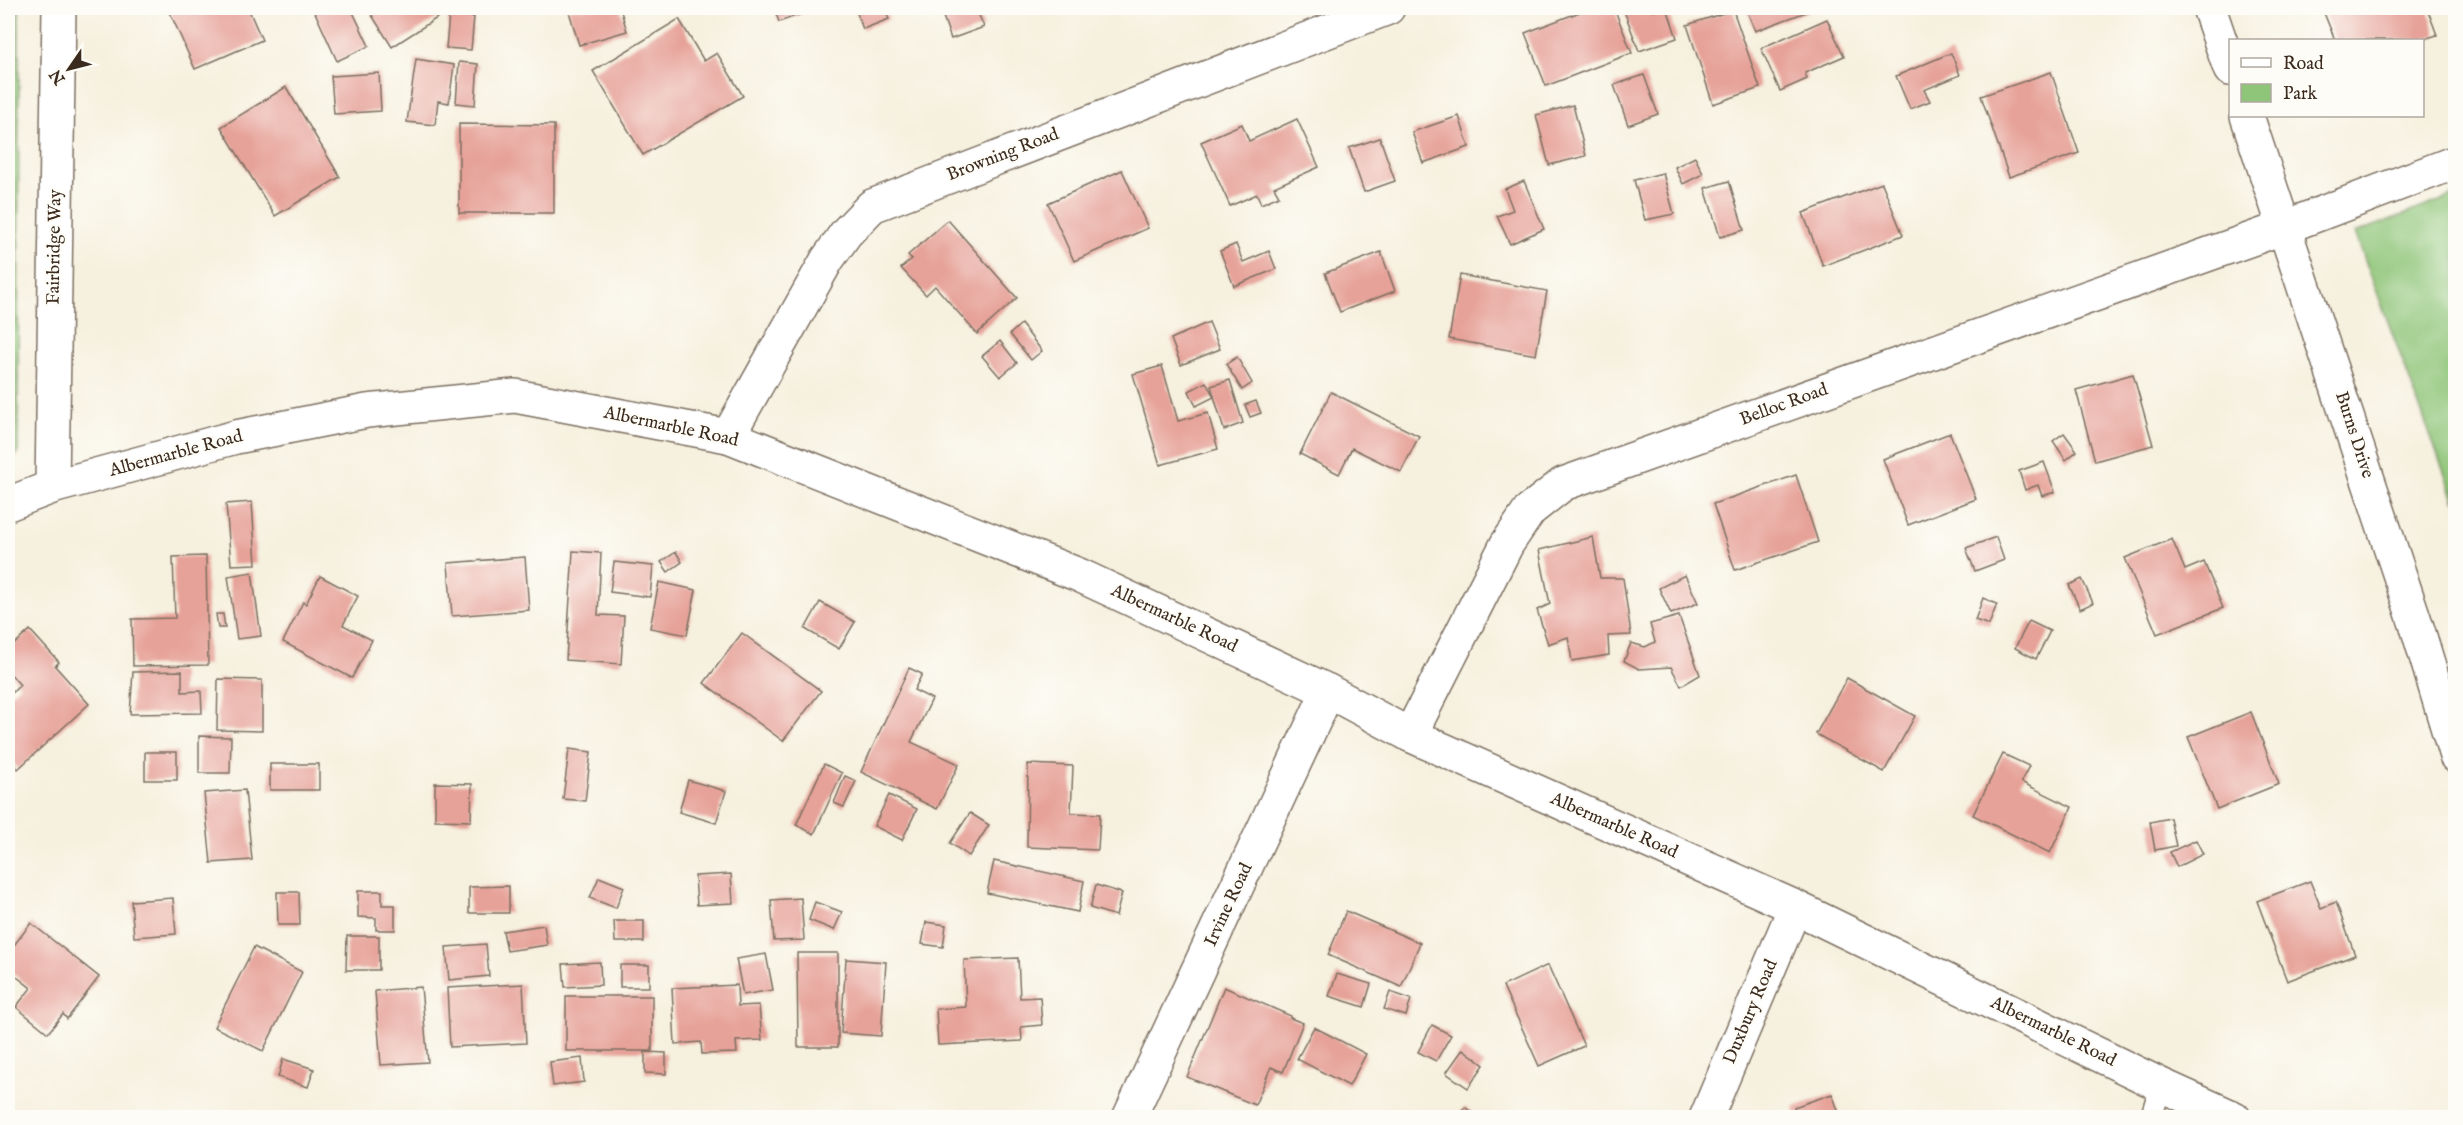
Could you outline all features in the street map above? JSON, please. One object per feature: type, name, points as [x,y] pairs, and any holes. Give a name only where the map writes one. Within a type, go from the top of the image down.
[{"type":"street","name":"Fairbridge Way","points":[[52,487],[59,8]]},
{"type":"street","name":"Browning Road","points":[[728,436],[827,260],[846,233],[872,206],[1388,8]]},
{"type":"street","points":[[2209,8],[2229,66]]},
{"type":"street","name":"Burns Drive","points":[[2247,117],[2418,630],[2456,756]]},
{"type":"street","name":"Belloc Road","points":[[1410,735],[1507,544],[1530,510],[1563,483],[2285,227],[2456,162]]},
{"type":"street","name":"Albermarble Road","points":[[8,504],[52,487],[236,437],[356,413],[515,396],[728,436],[1079,575],[1328,691],[1410,735],[1796,907],[2161,1085],[2234,1118]]},
{"type":"street","points":[[2418,630],[2456,677]]},
{"type":"street","name":"Irvine Road","points":[[1129,1118],[1328,691]]},
{"type":"street","name":"Duxbury Road","points":[[1706,1118],[1796,907]]},
{"type":"lane","points":[[2151,1118],[2161,1085]]},
{"type":"green space","points":[[8,8],[19,8],[18,453],[8,465]]},
{"type":"green space","points":[[2456,195],[2455,502],[2355,233]]},
{"type":"building","points":[[168,8],[248,8],[262,40],[195,69]]},
{"type":"building","points":[[313,8],[351,8],[369,46],[337,61]]},
{"type":"building","points":[[431,8],[437,18],[392,47],[368,9]]},
{"type":"building","points":[[568,8],[620,8],[627,31],[579,45]]},
{"type":"building","points":[[774,8],[818,8],[779,22]]},
{"type":"building","points":[[855,8],[884,8],[889,19],[863,29]]},
{"type":"building","points":[[940,8],[976,8],[984,27],[951,39]]},
{"type":"building","points":[[1590,8],[1614,8],[1632,53],[1546,86],[1525,33]]},
{"type":"building","points":[[1623,8],[1652,8],[1654,11],[1667,8],[1677,38],[1639,51]]},
{"type":"building","points":[[1746,8],[1817,8],[1755,31]]},
{"type":"building","points":[[2322,8],[2427,8],[2437,35],[2424,39],[2335,39]]},
{"type":"building","points":[[1733,10],[1760,88],[1713,104],[1687,25]]},
{"type":"building","points":[[449,15],[474,17],[471,50],[446,48]]},
{"type":"building","points":[[679,19],[704,61],[717,53],[743,96],[643,155],[593,71]]},
{"type":"building","points":[[1827,19],[1844,56],[1805,73],[1807,79],[1780,91],[1761,48]]},
{"type":"building","points":[[1951,53],[1960,75],[1924,90],[1930,101],[1910,109],[1896,76]]},
{"type":"building","points":[[416,59],[454,65],[449,103],[438,101],[435,125],[407,122]]},
{"type":"building","points":[[459,62],[478,64],[475,105],[456,103]]},
{"type":"building","points":[[2051,72],[2079,153],[2009,177],[1981,96]]},
{"type":"building","points":[[379,73],[381,111],[334,114],[331,76]]},
{"type":"building","points":[[1644,75],[1658,114],[1628,125],[1614,85]]},
{"type":"building","points":[[286,87],[340,177],[275,216],[221,127]]},
{"type":"building","points":[[1573,105],[1586,156],[1549,165],[1536,115]]},
{"type":"building","points":[[1459,116],[1469,147],[1423,163],[1412,132]]},
{"type":"building","points":[[1297,119],[1319,167],[1274,187],[1279,196],[1261,204],[1257,194],[1230,206],[1201,142],[1242,124],[1249,141]]},
{"type":"building","points":[[459,124],[554,125],[554,213],[459,213]]},
{"type":"building","points":[[1380,138],[1395,181],[1364,192],[1349,148]]},
{"type":"building","points":[[1695,157],[1703,174],[1683,184],[1675,167]]},
{"type":"building","points":[[1122,170],[1148,228],[1074,261],[1048,203]]},
{"type":"building","points":[[1663,173],[1674,214],[1645,220],[1634,180]]},
{"type":"building","points":[[1524,181],[1544,229],[1510,244],[1497,216],[1513,210],[1505,189]]},
{"type":"building","points":[[1729,181],[1744,230],[1720,237],[1705,188]]},
{"type":"building","points":[[1882,183],[1903,235],[1823,266],[1803,213]]},
{"type":"building","points":[[948,220],[1017,298],[977,334],[935,286],[926,295],[901,268],[912,259],[908,255]]},
{"type":"building","points":[[1236,244],[1243,262],[1269,251],[1276,269],[1234,286],[1220,251]]},
{"type":"building","points":[[1381,252],[1395,291],[1340,312],[1325,273]]},
{"type":"building","points":[[1460,275],[1547,291],[1536,355],[1449,339]]},
{"type":"building","points":[[1209,322],[1220,349],[1181,365],[1171,339]]},
{"type":"building","points":[[1021,324],[1042,351],[1031,360],[1010,334]]},
{"type":"building","points":[[1000,341],[1017,363],[1000,377],[982,356]]},
{"type":"building","points":[[1237,357],[1252,383],[1242,390],[1226,364]]},
{"type":"building","points":[[1162,366],[1178,421],[1208,413],[1218,449],[1160,465],[1133,374]]},
{"type":"building","points":[[2133,374],[2153,445],[2095,461],[2076,390]]},
{"type":"building","points":[[1230,380],[1243,423],[1224,430],[1211,386]]},
{"type":"building","points":[[1206,382],[1214,397],[1196,406],[1189,391]]},
{"type":"building","points":[[1331,392],[1419,436],[1401,472],[1352,448],[1339,474],[1300,454]]},
{"type":"building","points":[[1256,401],[1261,413],[1250,417],[1245,405]]},
{"type":"building","points":[[1950,433],[1976,499],[1908,525],[1883,459]]},
{"type":"building","points":[[2064,433],[2077,451],[2066,460],[2053,441]]},
{"type":"building","points":[[2044,462],[2055,492],[2042,496],[2038,485],[2025,490],[2019,471]]},
{"type":"building","points":[[1796,475],[1818,542],[1735,570],[1713,504]]},
{"type":"building","points":[[252,502],[256,564],[231,565],[226,504]]},
{"type":"building","points":[[1593,537],[1600,578],[1623,578],[1631,635],[1608,636],[1609,655],[1572,661],[1568,637],[1548,644],[1537,610],[1550,604],[1539,550]]},
{"type":"building","points":[[1996,537],[2004,560],[1975,571],[1966,548]]},
{"type":"building","points":[[2172,539],[2185,570],[2204,562],[2223,608],[2157,634],[2125,558]]},
{"type":"building","points":[[573,551],[601,553],[598,615],[624,616],[621,664],[566,660]]},
{"type":"building","points":[[676,552],[682,562],[668,572],[661,562]]},
{"type":"building","points":[[206,556],[208,665],[133,666],[132,619],[175,618],[173,557]]},
{"type":"building","points":[[525,557],[529,610],[452,616],[448,563]]},
{"type":"building","points":[[614,562],[653,566],[650,597],[610,592]]},
{"type":"building","points":[[252,572],[261,636],[237,639],[228,576]]},
{"type":"building","points":[[1685,575],[1698,603],[1671,614],[1659,588]]},
{"type":"building","points":[[320,576],[358,596],[343,625],[372,640],[352,678],[283,642],[303,602],[306,604]]},
{"type":"building","points":[[2082,579],[2093,603],[2080,609],[2069,585]]},
{"type":"building","points":[[659,582],[696,590],[687,635],[650,628]]},
{"type":"building","points":[[1983,598],[1997,604],[1989,625],[1975,620]]},
{"type":"building","points":[[820,602],[855,622],[839,649],[805,629]]},
{"type":"building","points":[[216,614],[223,614],[225,628],[218,628]]},
{"type":"building","points":[[1679,616],[1700,675],[1681,686],[1671,667],[1639,669],[1624,661],[1631,643],[1645,647],[1655,642],[1650,624]]},
{"type":"building","points":[[2029,621],[2050,631],[2036,659],[2015,648]]},
{"type":"building","points":[[30,630],[59,662],[55,666],[89,704],[18,769],[8,757],[8,697],[20,685],[8,671],[8,650]]},
{"type":"building","points":[[742,633],[821,691],[783,741],[704,683]]},
{"type":"building","points":[[909,668],[922,674],[914,690],[932,699],[911,742],[959,764],[937,809],[861,772]]},
{"type":"building","points":[[182,671],[182,692],[201,691],[202,713],[130,714],[133,672]]},
{"type":"building","points":[[1847,678],[1915,716],[1884,772],[1816,734]]},
{"type":"building","points":[[218,679],[262,680],[262,731],[217,730]]},
{"type":"building","points":[[2251,712],[2279,784],[2217,809],[2188,737]]},
{"type":"building","points":[[199,736],[231,737],[230,773],[199,773]]},
{"type":"building","points":[[569,749],[591,752],[585,801],[563,799]]},
{"type":"building","points":[[145,752],[177,752],[177,780],[145,780]]},
{"type":"building","points":[[2003,754],[2029,766],[2021,782],[2072,807],[2050,853],[1973,815]]},
{"type":"building","points":[[270,764],[319,764],[319,790],[270,790]]},
{"type":"building","points":[[824,764],[842,773],[814,834],[796,825]]},
{"type":"building","points":[[1028,764],[1073,766],[1071,813],[1100,814],[1098,850],[1027,847]]},
{"type":"building","points":[[845,776],[856,781],[844,807],[834,803]]},
{"type":"building","points":[[688,780],[726,791],[716,823],[679,812]]},
{"type":"building","points":[[435,783],[472,784],[471,821],[435,820]]},
{"type":"building","points":[[245,790],[252,860],[211,863],[204,793]]},
{"type":"building","points":[[889,795],[917,809],[902,840],[874,826]]},
{"type":"building","points":[[970,813],[989,825],[969,856],[950,843]]},
{"type":"building","points":[[2170,818],[2176,846],[2155,850],[2150,822]]},
{"type":"building","points":[[2196,840],[2203,854],[2177,867],[2170,852]]},
{"type":"building","points":[[994,861],[1084,881],[1078,912],[987,893]]},
{"type":"building","points":[[731,874],[733,903],[697,905],[695,876]]},
{"type":"building","points":[[599,877],[624,887],[616,908],[590,898]]},
{"type":"building","points":[[2310,881],[2321,908],[2336,902],[2355,955],[2287,981],[2257,901]]},
{"type":"building","points":[[1096,885],[1122,893],[1116,916],[1090,908]]},
{"type":"building","points":[[509,886],[509,913],[469,913],[469,887]]},
{"type":"building","points":[[358,891],[382,891],[382,905],[395,905],[395,930],[376,930],[376,918],[358,917]]},
{"type":"building","points":[[277,892],[299,892],[300,925],[278,925]]},
{"type":"building","points":[[173,898],[176,934],[134,937],[131,901]]},
{"type":"building","points":[[801,898],[804,940],[774,941],[771,900]]},
{"type":"building","points":[[815,902],[842,912],[834,930],[809,920]]},
{"type":"building","points":[[1346,911],[1420,943],[1401,987],[1328,955]]},
{"type":"building","points":[[614,921],[644,921],[644,942],[615,942]]},
{"type":"building","points":[[926,922],[946,925],[943,947],[922,944]]},
{"type":"building","points":[[31,923],[99,977],[67,1019],[63,1014],[48,1033],[16,1007],[31,988],[8,970],[8,953]]},
{"type":"building","points":[[544,925],[547,945],[507,951],[503,931]]},
{"type":"building","points":[[347,936],[379,936],[379,970],[346,970]]},
{"type":"building","points":[[486,944],[489,976],[449,980],[446,947]]},
{"type":"building","points":[[254,947],[302,972],[263,1051],[214,1027]]},
{"type":"building","points":[[797,953],[838,953],[838,1047],[798,1047]]},
{"type":"building","points":[[766,954],[773,990],[743,995],[736,959]]},
{"type":"building","points":[[1018,958],[1020,998],[1040,997],[1042,1025],[1021,1027],[1022,1041],[938,1045],[936,1009],[966,1007],[964,960]]},
{"type":"building","points":[[846,959],[886,962],[881,1036],[841,1033]]},
{"type":"building","points":[[600,962],[601,985],[565,987],[563,964]]},
{"type":"building","points":[[620,965],[649,965],[649,987],[620,987]]},
{"type":"building","points":[[1548,965],[1584,1046],[1539,1066],[1503,986]]},
{"type":"building","points":[[1337,974],[1371,984],[1364,1007],[1329,996]]},
{"type":"building","points":[[523,984],[526,1043],[450,1047],[447,988]]},
{"type":"building","points":[[737,985],[738,1006],[759,1005],[762,1040],[736,1041],[737,1053],[702,1054],[701,1042],[675,1044],[672,988]]},
{"type":"building","points":[[421,987],[428,1062],[381,1065],[375,991]]},
{"type":"building","points":[[1224,987],[1303,1023],[1283,1072],[1271,1067],[1255,1105],[1187,1077]]},
{"type":"building","points":[[1390,992],[1411,999],[1406,1016],[1384,1009]]},
{"type":"building","points":[[566,996],[652,996],[652,1051],[566,1051]]},
{"type":"building","points":[[1432,1025],[1451,1035],[1436,1061],[1418,1052]]},
{"type":"building","points":[[1314,1027],[1366,1054],[1349,1086],[1297,1059]]},
{"type":"building","points":[[1463,1049],[1484,1065],[1468,1088],[1446,1073]]},
{"type":"building","points":[[645,1052],[666,1053],[666,1074],[645,1073]]},
{"type":"building","points":[[582,1058],[584,1082],[553,1086],[550,1062]]},
{"type":"building","points":[[283,1059],[314,1069],[308,1087],[278,1077]]},
{"type":"building","points":[[1832,1094],[1841,1118],[1796,1118],[1794,1107]]},
{"type":"building","points":[[1465,1107],[1478,1118],[1457,1118]]}]
